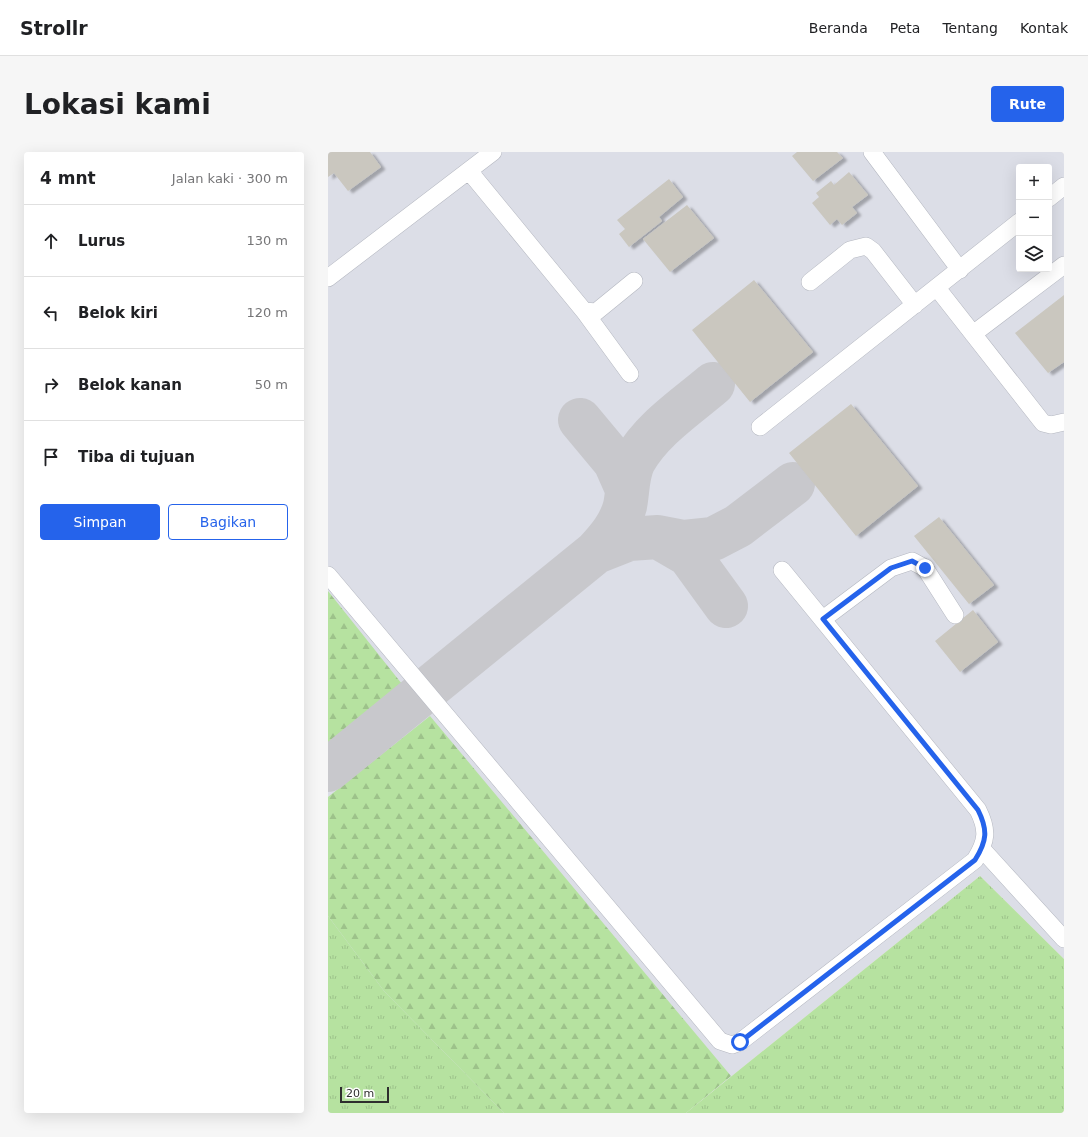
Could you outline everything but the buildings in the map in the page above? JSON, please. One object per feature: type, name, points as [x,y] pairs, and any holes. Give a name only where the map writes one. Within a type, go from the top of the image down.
[{"type":"lane","points":[[328,278],[469,172],[493,152]]},
{"type":"lane","points":[[872,152],[960,270]]},
{"type":"lane","points":[[469,172],[584,311],[630,374]]},
{"type":"lane","points":[[1052,196],[1064,186]]},
{"type":"lane","points":[[760,427],[1016,224]]},
{"type":"lane","points":[[810,282],[850,250],[866,246],[873,251],[915,305]]},
{"type":"lane","points":[[973,334],[1064,265]]},
{"type":"lane","points":[[584,311],[596,312],[634,281]]},
{"type":"lane","points":[[937,288],[1043,423],[1051,425],[1064,422]]},
{"type":"lane","points":[[823,619],[891,568],[912,561],[925,568],[955,615]]},
{"type":"lane","points":[[328,575],[720,1041],[732,1045],[740,1042],[975,860],[982,849],[985,837],[985,824],[978,810],[782,570]]},
{"type":"lane","points":[[982,849],[1064,939]]},
{"type":"shaded area","points":[[328,152],[1064,152],[1064,959],[980,876],[686,1113],[328,1113]]},
{"type":"green space","points":[[328,591],[402,684],[328,743]]},
{"type":"green space","points":[[430,716],[731,1076],[686,1113],[504,1113],[384,991],[328,916],[328,797]]},
{"type":"green space","points":[[980,876],[1064,959],[1064,1113],[686,1113]]},
{"type":"green space","points":[[328,916],[384,991],[504,1113],[328,1113]]},
{"type":"taxiway","points":[[328,770],[596,552],[610,536],[623,513],[632,466],[641,449],[670,419],[713,384]]},
{"type":"taxiway","points":[[580,420],[615,462],[626,487]]},
{"type":"taxiway","points":[[596,552],[629,539],[658,537],[684,542],[713,539],[738,526],[793,484]]},
{"type":"taxiway","points":[[658,537],[689,555],[726,606]]},
{"type":"route","points":[[740,1042],[975,860],[982,849],[985,837],[985,824],[978,810],[823,619],[891,568],[912,561],[925,568]]}]
